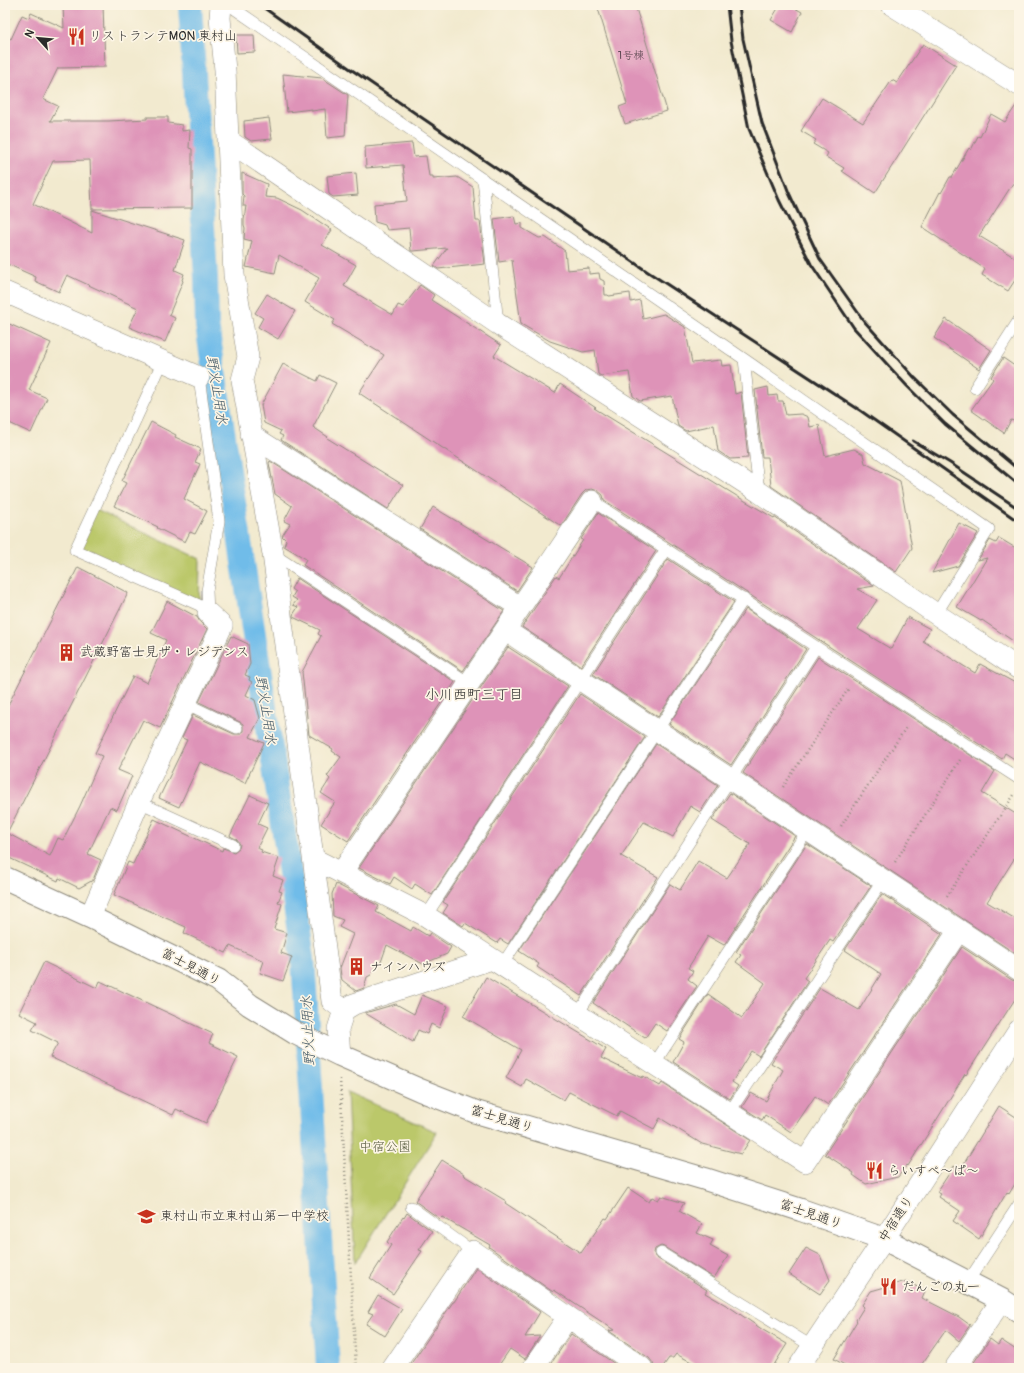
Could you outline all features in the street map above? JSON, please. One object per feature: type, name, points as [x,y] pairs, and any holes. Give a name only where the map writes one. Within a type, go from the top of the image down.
[{"type":"street","points":[[221,5],[220,18],[229,141],[234,275],[248,356],[242,380],[273,554],[332,1001],[344,1010]]},
{"type":"street","points":[[892,5],[1019,85]]},
{"type":"street","points":[[229,141],[498,324],[759,492],[936,614],[1019,669]]},
{"type":"street","points":[[5,292],[199,377]]},
{"type":"street","points":[[251,435],[520,607]]},
{"type":"street","points":[[342,872],[592,500]]},
{"type":"street","points":[[90,917],[139,802],[222,626],[208,613]]},
{"type":"street","points":[[505,630],[1019,970]]},
{"type":"street","points":[[314,859],[426,916],[805,1162],[959,930]]},
{"type":"street","name":"富士見通り","points":[[5,878],[90,917],[218,980],[250,1004],[295,1033],[333,1052],[420,1090],[476,1112],[719,1184],[801,1210],[884,1239],[1010,1306]]},
{"type":"street","points":[[333,1052],[344,1010],[354,1004],[497,962]]},
{"type":"street","name":"中宿通り","points":[[798,1368],[884,1239],[1019,1030]]},
{"type":"street","points":[[393,1368],[472,1251],[642,1368]]},
{"type":"street","points":[[955,1368],[1010,1306]]},
{"type":"street","points":[[533,1368],[568,1317]]},
{"type":"lane","points":[[229,5],[989,529],[936,614]]},
{"type":"lane","points":[[483,179],[498,324]]},
{"type":"lane","points":[[975,388],[1019,320]]},
{"type":"lane","points":[[744,359],[759,492]]},
{"type":"lane","points":[[164,361],[75,550],[199,606],[208,613]]},
{"type":"lane","points":[[199,377],[219,521],[207,590],[208,613]]},
{"type":"lane","points":[[592,500],[1019,779]]},
{"type":"lane","points":[[426,916],[666,549]]},
{"type":"lane","points":[[273,554],[469,684]]},
{"type":"lane","points":[[497,962],[657,731],[744,600]]},
{"type":"lane","points":[[577,1015],[816,647]]},
{"type":"lane","points":[[185,703],[238,728]]},
{"type":"lane","points":[[139,802],[233,845]]},
{"type":"lane","points":[[654,1064],[808,830]]},
{"type":"lane","points":[[730,1113],[883,880]]},
{"type":"lane","points":[[967,1283],[1019,1204]]},
{"type":"lane","points":[[411,1207],[472,1251]]},
{"type":"lane","points":[[662,1253],[813,1347]]},
{"type":"path","points":[[771,806],[858,674]]},
{"type":"path","points":[[829,844],[916,712]]},
{"type":"path","points":[[883,880],[969,747]]},
{"type":"path","points":[[935,914],[1015,795]]},
{"type":"path","points":[[340,1080],[356,1368]]},
{"type":"green space","points":[[94,509],[200,559],[199,605],[75,550]]},
{"type":"green space","name":"中宿公園","points":[[347,1092],[437,1132],[355,1263]]},
{"type":"building","points":[[103,5],[105,67],[58,68],[43,99],[58,106],[50,121],[109,121],[147,119],[147,117],[168,117],[168,123],[182,125],[182,131],[190,130],[189,148],[192,149],[192,208],[92,209],[90,160],[53,161],[33,204],[92,233],[92,210],[185,240],[175,270],[184,274],[183,281],[169,315],[175,318],[165,342],[129,327],[138,308],[67,275],[59,292],[35,281],[36,277],[5,263],[5,36],[11,39],[22,15],[29,18],[31,13],[64,28],[63,6]]},
{"type":"building","points":[[597,5],[635,5],[667,111],[625,124],[619,107],[627,104]]},
{"type":"building","points":[[780,5],[789,5],[802,12],[792,32],[771,20]]},
{"type":"building","points":[[236,35],[254,35],[255,52],[237,53]]},
{"type":"building","points":[[923,44],[956,65],[875,193],[842,171],[844,168],[826,157],[828,153],[813,144],[816,140],[801,131],[822,98],[863,123],[892,80],[897,83]]},
{"type":"building","points":[[283,74],[322,78],[348,95],[345,136],[327,138],[325,109],[287,112]]},
{"type":"building","points":[[1019,101],[1019,174],[979,236],[1019,260],[1019,274],[1008,291],[982,275],[985,269],[922,227],[940,192],[941,193],[950,177],[952,177],[969,148],[971,150],[978,136],[980,137],[991,114],[1005,122]]},
{"type":"building","points":[[269,118],[272,139],[251,141],[245,137],[244,121]]},
{"type":"building","points":[[412,143],[414,157],[426,156],[429,176],[433,176],[433,179],[457,177],[473,187],[476,221],[480,221],[485,264],[438,269],[434,266],[447,248],[411,251],[409,228],[387,230],[385,225],[375,222],[374,204],[407,201],[403,165],[366,168],[365,147]]},
{"type":"building","points":[[242,173],[267,184],[265,197],[277,198],[302,210],[332,230],[322,245],[356,265],[344,286],[393,315],[398,305],[403,307],[420,285],[434,295],[431,300],[501,345],[494,356],[555,393],[560,384],[596,408],[594,408],[740,498],[774,517],[874,586],[857,589],[877,600],[858,629],[891,649],[908,617],[930,629],[923,641],[975,673],[980,664],[1019,685],[1019,762],[1005,753],[1002,759],[604,500],[603,495],[598,491],[592,489],[586,490],[561,526],[359,393],[384,355],[332,324],[335,320],[305,302],[319,278],[279,255],[275,273],[246,267],[252,241],[244,239],[244,219],[246,206],[243,206],[244,196],[242,194]]},
{"type":"building","points":[[356,173],[358,195],[333,197],[329,194],[327,176]]},
{"type":"building","points":[[514,216],[516,224],[522,223],[522,228],[539,238],[545,237],[565,251],[567,270],[589,268],[589,274],[599,273],[600,279],[604,281],[605,295],[609,296],[630,293],[631,302],[640,300],[643,319],[664,314],[685,327],[692,363],[721,360],[722,366],[731,365],[735,394],[741,392],[748,458],[730,459],[718,451],[714,425],[686,431],[678,426],[672,396],[640,401],[633,396],[629,372],[601,376],[598,374],[595,350],[583,352],[550,341],[521,324],[512,260],[499,262],[494,219]]},
{"type":"building","points":[[267,294],[295,311],[278,339],[258,327],[263,318],[255,313]]},
{"type":"building","points":[[946,319],[991,350],[979,369],[934,338]]},
{"type":"building","points":[[5,322],[51,343],[29,390],[47,398],[31,433],[5,421]]},
{"type":"building","points":[[1003,358],[1019,369],[1019,423],[1011,420],[1004,433],[971,410],[993,379],[991,377]]},
{"type":"building","points":[[283,364],[317,381],[320,375],[336,383],[313,427],[328,437],[327,438],[403,485],[388,509],[281,440],[283,436],[279,434],[281,431],[264,423],[261,405]]},
{"type":"building","points":[[768,387],[769,396],[777,395],[778,401],[783,401],[786,415],[801,414],[808,417],[810,427],[819,425],[825,456],[854,449],[863,454],[865,463],[900,481],[912,548],[896,572],[771,486],[768,457],[762,457],[755,390]]},
{"type":"building","points":[[151,422],[176,435],[175,437],[201,449],[195,462],[200,464],[184,499],[207,511],[195,534],[190,532],[185,542],[114,506],[126,483],[122,481]]},
{"type":"building","points":[[270,461],[504,611],[463,671],[303,565],[306,559],[284,546],[286,540],[282,536],[290,524],[284,521],[292,506],[275,494],[269,463]]},
{"type":"building","points":[[433,507],[533,567],[517,591],[420,529]]},
{"type":"building","points":[[598,513],[656,551],[581,666],[522,627],[556,576],[559,578],[583,540],[581,539]]},
{"type":"building","points":[[959,523],[978,533],[958,566],[932,573]]},
{"type":"building","points":[[999,538],[1019,550],[1019,645],[982,620],[981,621],[957,607],[987,558],[978,560],[990,540],[996,543]]},
{"type":"building","points":[[668,559],[734,602],[658,717],[593,674]]},
{"type":"building","points":[[78,567],[128,593],[7,833],[50,856],[58,838],[63,840],[80,806],[102,756],[95,753],[133,676],[147,683],[166,640],[151,633],[167,601],[197,617],[207,629],[160,728],[143,720],[118,770],[132,776],[117,810],[110,807],[88,854],[101,860],[93,880],[79,888],[59,878],[58,881],[5,856],[5,711]]},
{"type":"building","points":[[297,578],[455,682],[348,841],[321,824],[335,802],[321,793],[330,779],[327,776],[341,757],[332,751],[333,749],[309,735],[302,672],[321,636],[318,634],[320,630],[293,617],[298,607],[293,605],[297,600],[292,597],[295,592],[291,589]]},
{"type":"building","points":[[746,609],[806,649],[731,765],[669,724]]},
{"type":"building","points":[[231,636],[248,644],[250,664],[245,675],[250,677],[249,680],[252,682],[246,695],[255,700],[260,718],[250,737],[264,743],[245,783],[200,762],[179,807],[159,798],[187,740],[182,738],[193,715],[234,734],[241,734],[243,731],[243,724],[240,722],[199,702]]},
{"type":"building","points":[[508,647],[568,686],[432,895],[415,884],[412,889],[394,877],[390,884],[359,868]]},
{"type":"building","points":[[818,657],[995,771],[982,793],[1019,816],[1019,851],[987,902],[1019,921],[1019,956],[743,773]]},
{"type":"building","points":[[580,694],[645,737],[508,944],[500,939],[497,943],[465,923],[463,926],[443,913],[448,905],[443,902]]},
{"type":"building","points":[[656,744],[718,785],[700,812],[690,806],[673,837],[644,822],[621,856],[658,877],[581,996],[537,967],[539,964],[519,951]]},
{"type":"building","points":[[730,793],[795,836],[724,945],[708,936],[688,968],[693,971],[688,979],[697,986],[667,1031],[655,1023],[645,1038],[593,1003],[670,884],[680,890],[698,861],[727,878],[750,844],[712,820]]},
{"type":"building","points":[[250,795],[268,803],[258,824],[267,828],[257,848],[262,850],[261,852],[279,858],[273,876],[283,880],[279,891],[282,892],[278,902],[282,904],[274,929],[287,933],[281,953],[292,957],[283,981],[260,973],[264,961],[230,946],[226,953],[184,933],[186,927],[114,895],[128,862],[133,864],[154,819],[222,851],[223,848],[234,852],[239,848],[240,844],[236,839],[230,836]]},
{"type":"building","points":[[807,844],[871,886],[833,942],[830,940],[804,978],[808,981],[759,1056],[751,1051],[732,1082],[738,1086],[730,1099],[673,1062],[684,1042],[679,1039],[708,994],[742,1018],[765,983],[736,962],[741,955],[736,952]]},
{"type":"building","points":[[336,884],[379,906],[376,912],[411,931],[413,927],[428,936],[430,933],[451,947],[447,954],[423,964],[387,945],[381,962],[375,964],[371,975],[367,977],[364,988],[356,991],[342,980],[341,976],[340,968],[353,934],[339,927],[343,920],[333,916],[332,894]]},
{"type":"building","points":[[882,894],[942,934],[828,1105],[815,1096],[791,1132],[765,1115],[762,1120],[742,1107],[751,1093],[766,1101],[783,1070],[771,1063],[820,988],[859,1010],[881,974],[845,950]]},
{"type":"building","points":[[962,947],[1012,980],[1019,982],[1019,993],[966,1075],[965,1074],[908,1166],[907,1165],[898,1177],[866,1184],[853,1175],[854,1173],[825,1154]]},
{"type":"building","points":[[44,962],[97,988],[100,981],[213,1034],[209,1043],[238,1057],[206,1123],[176,1109],[173,1115],[50,1057],[58,1043],[32,1030],[37,1022],[19,1013]]},
{"type":"building","points":[[486,977],[606,1049],[601,1058],[642,1078],[643,1076],[660,1086],[662,1083],[750,1140],[741,1154],[702,1144],[660,1118],[654,1129],[620,1111],[617,1116],[569,1092],[564,1100],[526,1079],[522,1087],[506,1078],[521,1050],[463,1016]]},
{"type":"building","points":[[422,995],[448,1006],[439,1028],[431,1024],[427,1034],[418,1030],[413,1042],[365,1013],[396,1004],[414,1014]]},
{"type":"building","points":[[999,1106],[1019,1119],[1019,1177],[1009,1194],[1007,1192],[979,1239],[953,1221],[960,1211],[939,1197],[941,1194],[937,1192],[954,1166],[960,1170]]},
{"type":"building","points":[[442,1160],[464,1174],[463,1175],[506,1201],[505,1203],[581,1253],[628,1188],[649,1202],[652,1197],[658,1200],[661,1196],[684,1203],[679,1211],[702,1224],[697,1233],[713,1240],[710,1246],[728,1256],[714,1278],[664,1247],[661,1246],[655,1249],[655,1257],[707,1290],[705,1293],[787,1344],[772,1368],[703,1368],[676,1354],[673,1358],[669,1358],[662,1368],[654,1368],[653,1363],[649,1358],[609,1331],[614,1330],[554,1290],[553,1292],[489,1247],[490,1245],[442,1217],[440,1219],[415,1201]]},
{"type":"building","points":[[407,1213],[432,1231],[419,1250],[422,1251],[393,1294],[370,1278],[391,1245],[387,1242]]},
{"type":"building","points":[[806,1248],[820,1255],[830,1280],[820,1294],[789,1274]]},
{"type":"building","points":[[476,1268],[540,1312],[525,1337],[540,1336],[525,1359],[510,1349],[497,1368],[408,1368],[454,1302]]},
{"type":"building","points":[[906,1281],[925,1291],[922,1298],[959,1317],[970,1325],[959,1341],[946,1330],[919,1368],[850,1368],[834,1359],[857,1321],[856,1320],[864,1307],[862,1305],[871,1291]]},
{"type":"building","points":[[378,1295],[402,1309],[385,1336],[366,1324],[373,1314],[368,1312]]},
{"type":"building","points":[[571,1334],[621,1368],[548,1368]]},
{"type":"building","points":[[990,1339],[998,1345],[1001,1340],[1019,1352],[1019,1368],[970,1368]]},
{"type":"waterway","name":"野火止用水","points":[[190,5],[206,278],[207,325],[303,958],[328,1368]]},
{"type":"railway","points":[[260,5],[349,68],[648,272],[861,411],[1019,522]]},
{"type":"railway","points":[[727,5],[731,41],[749,129],[779,200],[811,264],[854,328],[907,386],[945,424],[1019,485]]},
{"type":"railway","points":[[739,5],[743,39],[762,123],[789,193],[820,259],[864,321],[914,377],[953,415],[1019,470]]},
{"type":"railway","points":[[913,441],[950,463],[1019,509]]},
{"type":"place","name":"リストランテMON 東村山","points":[[76,36]]},
{"type":"place","name":"武蔵野富士見ザ・レジデンス","points":[[67,652]]},
{"type":"place","name":"ナインハウズ","points":[[357,967]]},
{"type":"place","name":"らいすぺ～ぱ～","points":[[875,1171]]},
{"type":"place","name":"東村山市立東村山第一中学校","points":[[147,1216]]},
{"type":"place","name":"だんごの丸一","points":[[889,1287]]},
{"type":"district","name":"小川西町三丁目","points":[[474,694]]}]
